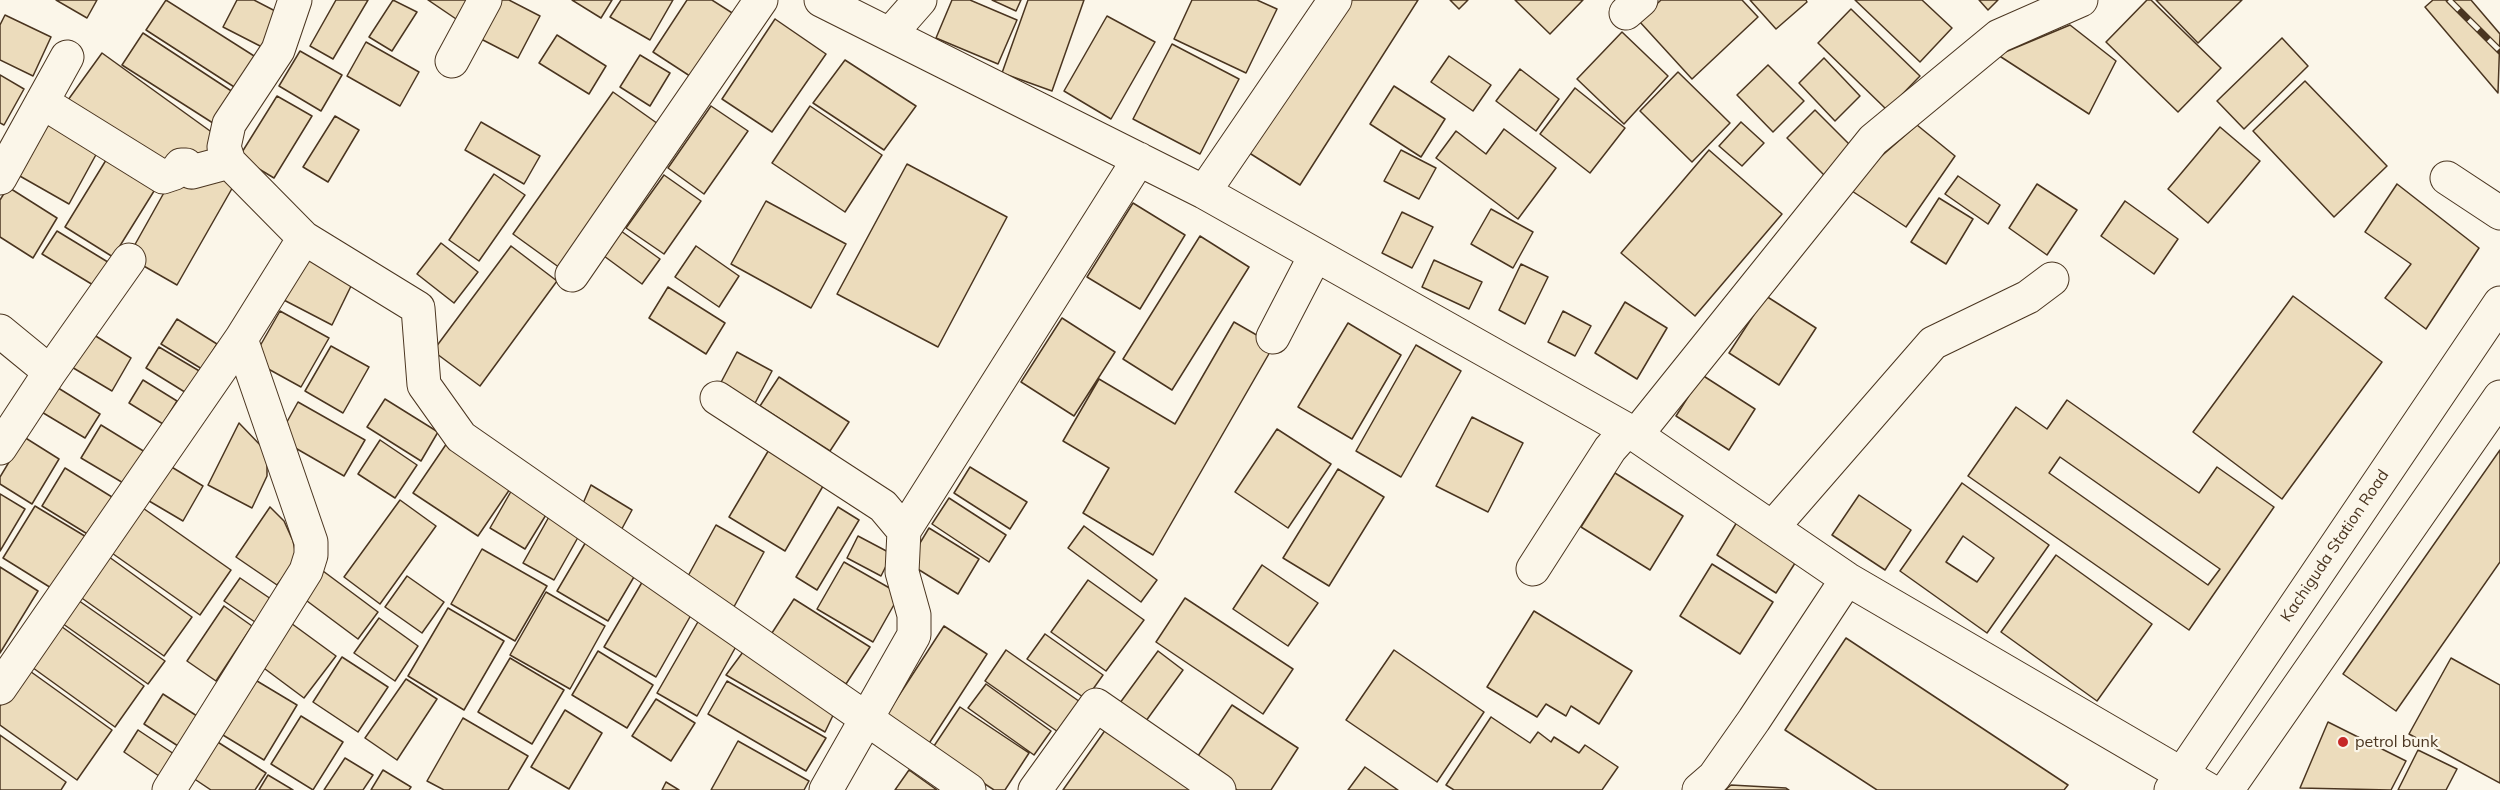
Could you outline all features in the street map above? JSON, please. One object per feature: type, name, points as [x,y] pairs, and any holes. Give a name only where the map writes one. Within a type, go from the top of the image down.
[{"type":"street","points":[[295,0],[278,50],[229,124],[224,147],[229,162],[304,238],[418,308],[424,385],[461,437],[969,790]]},
{"type":"street","points":[[452,61],[485,0]]},
{"type":"street","points":[[572,275],[761,0]]},
{"type":"street","points":[[821,0],[891,33],[1204,192],[1632,432],[1847,579],[2187,785]]},
{"type":"street","points":[[891,33],[920,0]]},
{"type":"street","points":[[1204,192],[1335,0]]},
{"type":"street","points":[[1533,569],[1610,449],[1632,432],[1873,140],[1999,36],[2081,0]]},
{"type":"street","points":[[0,178],[68,57]]},
{"type":"street","points":[[42,102],[163,177],[175,173],[181,165],[186,165],[192,172],[229,162]]},
{"type":"street","points":[[826,790],[914,634],[914,615],[902,572],[904,531],[1139,159]]},
{"type":"street","points":[[2447,178],[2500,213]]},
{"type":"street","points":[[0,688],[241,339],[304,238]]},
{"type":"street","points":[[1273,337],[1315,256]]},
{"type":"street","points":[[0,448],[129,260]]},
{"type":"street","points":[[1772,528],[1933,343],[2028,297],[2052,279]]},
{"type":"street","name":"Kachiguda Station Road","points":[[2187,785],[2500,303]]},
{"type":"street","points":[[0,331],[50,372]]},
{"type":"street","points":[[169,790],[306,571],[311,555],[311,542],[241,339]]},
{"type":"street","points":[[2227,790],[2500,397]]},
{"type":"street","points":[[717,398],[883,506],[904,531]]},
{"type":"street","points":[[1699,790],[1714,777],[1754,720],[1847,579]]},
{"type":"street","points":[[1035,790],[1096,705],[1219,790]]},
{"type":"building","points":[[56,0],[97,0],[87,18]]},
{"type":"building","points":[[166,0],[262,61],[242,92],[146,30]]},
{"type":"building","points":[[237,0],[254,0],[279,13],[262,47],[223,27]]},
{"type":"building","points":[[336,0],[368,0],[333,59],[310,46]]},
{"type":"building","points":[[393,0],[417,12],[392,51],[369,37]]},
{"type":"building","points":[[428,0],[478,0],[462,23]]},
{"type":"building","points":[[501,0],[509,0],[540,16],[518,58],[481,39]]},
{"type":"building","points":[[572,0],[612,0],[601,18]]},
{"type":"building","points":[[621,0],[673,0],[650,40],[610,17]]},
{"type":"building","points":[[687,0],[712,0],[737,16],[696,80],[653,52]]},
{"type":"building","points":[[952,0],[970,0],[1017,20],[998,64],[936,38]]},
{"type":"building","points":[[992,0],[1021,0],[1016,11]]},
{"type":"building","points":[[1028,0],[1084,0],[1052,91],[1002,73]]},
{"type":"building","points":[[1192,0],[1257,0],[1277,9],[1246,73],[1174,39]]},
{"type":"building","points":[[1338,0],[1418,0],[1300,185],[1243,149]]},
{"type":"building","points":[[1450,0],[1468,0],[1459,9]]},
{"type":"building","points":[[1515,0],[1583,0],[1550,34]]},
{"type":"building","points":[[1661,0],[1742,0],[1758,17],[1692,79],[1639,21]]},
{"type":"building","points":[[1750,0],[1806,0],[1807,2],[1776,29]]},
{"type":"building","points":[[1855,0],[1922,0],[1952,28],[1920,62]]},
{"type":"building","points":[[1979,0],[1998,0],[1988,10]]},
{"type":"building","points":[[2147,0],[2151,0],[2221,68],[2178,112],[2106,42]]},
{"type":"building","points":[[2156,0],[2242,0],[2198,43]]},
{"type":"building","points":[[2433,0],[2471,0],[2500,34],[2498,93],[2425,7]]},
{"type":"building","points":[[1851,9],[1920,76],[1887,110],[1818,43]]},
{"type":"building","points":[[5,15],[51,37],[33,76],[0,60],[0,25]]},
{"type":"building","points":[[1107,16],[1155,42],[1111,119],[1064,91]]},
{"type":"building","points":[[775,19],[826,54],[772,132],[722,99]]},
{"type":"building","points":[[2070,25],[2116,61],[2089,114],[1998,55]]},
{"type":"building","points":[[1622,32],[1668,76],[1624,124],[1577,79]]},
{"type":"building","points":[[143,33],[236,94],[216,125],[122,65]]},
{"type":"building","points":[[557,35],[606,66],[589,94],[539,63]]},
{"type":"building","points":[[2282,38],[2308,66],[2244,129],[2217,101]]},
{"type":"building","points":[[366,42],[419,72],[400,106],[347,76]]},
{"type":"building","points":[[1172,44],[1239,79],[1200,154],[1133,119]]},
{"type":"building","points":[[300,51],[342,75],[321,111],[279,86]]},
{"type":"building","points":[[102,53],[217,136],[200,161],[169,167],[68,100]]},
{"type":"building","points":[[640,55],[670,73],[650,106],[620,87]]},
{"type":"building","points":[[1449,56],[1491,85],[1473,111],[1431,82]]},
{"type":"building","points":[[1824,58],[1860,96],[1835,121],[1799,83]]},
{"type":"building","points":[[845,60],[916,106],[884,150],[813,103]]},
{"type":"building","points":[[1768,65],[1804,101],[1773,132],[1737,95]]},
{"type":"building","points":[[1520,69],[1559,99],[1536,131],[1496,101]]},
{"type":"building","points":[[1678,72],[1730,123],[1692,162],[1640,111]]},
{"type":"building","points":[[0,75],[24,89],[4,125],[0,123]]},
{"type":"building","points":[[2305,81],[2387,166],[2334,217],[2253,131]]},
{"type":"building","points":[[1394,86],[1445,119],[1421,157],[1370,124]]},
{"type":"building","points":[[1575,88],[1625,128],[1590,173],[1540,134]]},
{"type":"building","points":[[613,92],[661,126],[560,268],[513,234]]},
{"type":"building","points":[[277,96],[312,116],[274,178],[239,157]]},
{"type":"building","points":[[711,106],[748,131],[704,194],[668,168]]},
{"type":"building","points":[[810,106],[882,155],[845,212],[772,163]]},
{"type":"building","points":[[1815,110],[1853,148],[1825,176],[1787,138]]},
{"type":"building","points":[[335,116],[359,130],[328,182],[303,167]]},
{"type":"building","points":[[41,119],[98,151],[69,204],[11,171]]},
{"type":"building","points":[[481,122],[540,156],[524,184],[465,150]]},
{"type":"building","points":[[1741,122],[1764,143],[1742,166],[1719,146]]},
{"type":"building","points":[[1917,125],[1955,156],[1906,227],[1846,187]]},
{"type":"building","points":[[2220,127],[2260,161],[2208,223],[2168,189]]},
{"type":"building","points":[[1504,129],[1556,168],[1518,219],[1436,158],[1456,131],[1486,154]]},
{"type":"building","points":[[1401,150],[1436,168],[1419,199],[1384,181]]},
{"type":"building","points":[[1709,150],[1782,214],[1695,316],[1621,253]]},
{"type":"building","points":[[111,152],[159,183],[113,257],[65,227]]},
{"type":"building","points":[[907,164],[1007,217],[938,347],[837,294]]},
{"type":"building","points":[[207,169],[234,185],[177,285],[128,257],[175,173]]},
{"type":"building","points":[[494,174],[525,195],[479,261],[449,240]]},
{"type":"building","points":[[664,175],[701,201],[664,254],[626,228]]},
{"type":"building","points":[[1958,176],[2000,205],[1988,224],[1945,194]]},
{"type":"building","points":[[2037,184],[2077,210],[2047,255],[2009,228]]},
{"type":"building","points":[[2397,184],[2479,248],[2426,329],[2385,298],[2411,264],[2365,232]]},
{"type":"building","points":[[8,187],[57,218],[33,258],[0,237],[0,200]]},
{"type":"building","points":[[1939,198],[1973,219],[1946,264],[1911,242]]},
{"type":"building","points":[[766,201],[846,244],[811,308],[731,264]]},
{"type":"building","points":[[2125,201],[2178,239],[2154,274],[2101,236]]},
{"type":"building","points":[[1133,203],[1185,235],[1140,309],[1087,277]]},
{"type":"building","points":[[1491,209],[1533,232],[1513,268],[1471,244]]},
{"type":"building","points":[[1402,212],[1433,227],[1412,268],[1382,253]]},
{"type":"building","points":[[57,231],[116,267],[103,291],[42,254]]},
{"type":"building","points":[[621,231],[660,259],[642,284],[604,256]]},
{"type":"building","points":[[1200,236],[1249,267],[1172,390],[1123,359]]},
{"type":"building","points":[[441,243],[478,272],[454,303],[417,274]]},
{"type":"building","points":[[511,246],[557,281],[480,386],[433,351]]},
{"type":"building","points":[[696,246],[739,276],[719,307],[675,277]]},
{"type":"building","points":[[301,256],[353,282],[332,325],[280,298]]},
{"type":"building","points":[[1434,260],[1482,282],[1469,309],[1422,287]]},
{"type":"building","points":[[1521,264],[1548,277],[1525,324],[1499,310]]},
{"type":"building","points":[[668,287],[725,323],[706,354],[649,318]]},
{"type":"building","points":[[1766,296],[1816,328],[1779,385],[1729,353]]},
{"type":"building","points":[[2293,296],[2382,362],[2282,499],[2193,432]]},
{"type":"building","points":[[1625,302],[1667,328],[1637,379],[1595,353]]},
{"type":"building","points":[[280,311],[329,338],[301,387],[252,360]]},
{"type":"building","points":[[1563,311],[1591,326],[1575,356],[1548,342]]},
{"type":"building","points":[[1062,318],[1115,352],[1074,416],[1021,382]]},
{"type":"building","points":[[177,319],[217,344],[202,369],[161,344]]},
{"type":"building","points":[[1234,322],[1274,345],[1153,555],[1083,513],[1109,468],[1063,441],[1099,379],[1175,424]]},
{"type":"building","points":[[1348,323],[1401,355],[1352,439],[1298,407]]},
{"type":"building","points":[[86,330],[131,358],[112,391],[65,363]]},
{"type":"building","points":[[1416,345],[1461,371],[1401,477],[1356,451]]},
{"type":"building","points":[[331,346],[369,367],[343,413],[305,391]]},
{"type":"building","points":[[159,347],[201,372],[188,394],[146,368]]},
{"type":"building","points":[[737,352],[772,371],[753,407],[718,388]]},
{"type":"building","points":[[1702,375],[1755,409],[1729,450],[1676,416]]},
{"type":"building","points":[[779,377],[849,422],[830,451],[760,406]]},
{"type":"building","points":[[143,380],[177,401],[163,424],[129,403]]},
{"type":"building","points":[[55,386],[100,414],[85,438],[40,411]]},
{"type":"building","points":[[385,399],[438,432],[421,461],[367,427]]},
{"type":"building","points":[[2067,400],[2199,493],[2217,467],[2274,507],[2189,630],[1968,476],[2016,407],[2047,429]],"holes":[[[2060,457],[2220,569],[2208,585],[2049,473]]]},
{"type":"building","points":[[298,402],[365,440],[344,476],[278,438]]},
{"type":"building","points":[[1472,417],[1523,443],[1488,512],[1436,486]]},
{"type":"building","points":[[239,423],[264,449],[267,462],[267,476],[252,508],[208,485]]},
{"type":"building","points":[[101,425],[145,452],[125,484],[81,458]]},
{"type":"building","points":[[1277,429],[1331,464],[1288,528],[1235,492]]},
{"type":"building","points":[[24,437],[59,459],[32,504],[0,484],[0,477]]},
{"type":"building","points":[[380,440],[417,465],[395,498],[358,474]]},
{"type":"building","points":[[447,443],[512,486],[478,536],[413,493]]},
{"type":"building","points":[[770,448],[826,481],[785,551],[729,517]]},
{"type":"building","points":[[2500,450],[2500,562],[2396,711],[2343,674]]},
{"type":"building","points":[[165,463],[203,486],[183,521],[144,498]]},
{"type":"building","points":[[970,467],[1027,502],[1010,529],[954,493]]},
{"type":"building","points":[[65,468],[112,497],[89,535],[42,506]]},
{"type":"building","points":[[1338,469],[1384,497],[1329,586],[1283,558]]},
{"type":"building","points":[[1615,473],[1683,516],[1650,570],[1581,527]]},
{"type":"building","points":[[1962,483],[2049,545],[1987,633],[1900,571]],"holes":[[[1963,536],[1994,558],[1977,582],[1946,562]]]},
{"type":"building","points":[[591,485],[632,510],[618,536],[581,508]]},
{"type":"building","points":[[513,488],[549,510],[525,549],[490,528]]},
{"type":"building","points":[[0,494],[25,509],[0,551]]},
{"type":"building","points":[[1859,495],[1911,530],[1885,570],[1832,535]]},
{"type":"building","points":[[949,498],[1006,535],[989,562],[932,524]]},
{"type":"building","points":[[400,500],[436,526],[380,604],[344,577]]},
{"type":"building","points":[[35,506],[88,538],[56,591],[3,558]]},
{"type":"building","points":[[140,506],[231,570],[200,615],[109,551]]},
{"type":"building","points":[[270,507],[284,521],[293,541],[297,559],[277,585],[236,557]]},
{"type":"building","points":[[838,507],[859,520],[817,590],[796,577]]},
{"type":"building","points":[[550,515],[581,532],[554,580],[523,563]]},
{"type":"building","points":[[1737,522],[1797,560],[1776,593],[1717,555]]},
{"type":"building","points":[[716,525],[764,552],[730,614],[682,587]]},
{"type":"building","points":[[1084,526],[1157,580],[1141,602],[1068,548]]},
{"type":"building","points":[[929,528],[979,559],[958,594],[908,563]]},
{"type":"building","points":[[590,535],[641,565],[608,621],[557,591]]},
{"type":"building","points":[[858,536],[892,554],[881,576],[847,558]]},
{"type":"building","points":[[482,549],[547,586],[515,641],[451,604]]},
{"type":"building","points":[[105,554],[192,617],[164,656],[76,594]]},
{"type":"building","points":[[2056,555],[2152,624],[2097,701],[2001,632]]},
{"type":"building","points":[[844,562],[900,594],[873,642],[817,609]]},
{"type":"building","points":[[1712,564],[1773,602],[1740,654],[1680,616]]},
{"type":"building","points":[[1262,565],[1318,603],[1288,646],[1233,609]]},
{"type":"building","points":[[0,567],[38,591],[0,653]]},
{"type":"building","points":[[319,568],[378,612],[358,639],[299,595]]},
{"type":"building","points":[[407,576],[444,602],[422,633],[385,607]]},
{"type":"building","points":[[240,578],[271,599],[255,622],[224,601]]},
{"type":"building","points":[[644,579],[695,608],[656,677],[604,647]]},
{"type":"building","points":[[1088,580],[1144,620],[1106,671],[1051,632]]},
{"type":"building","points":[[546,592],[605,626],[570,689],[510,655]]},
{"type":"building","points":[[75,598],[165,661],[148,684],[59,621]]},
{"type":"building","points":[[1185,598],[1293,669],[1263,714],[1156,642]]},
{"type":"building","points":[[794,599],[870,647],[846,684],[770,636]]},
{"type":"building","points":[[224,606],[252,626],[216,681],[187,661]]},
{"type":"building","points":[[448,608],[504,641],[464,710],[408,676]]},
{"type":"building","points":[[1534,611],[1632,671],[1599,724],[1571,706],[1566,716],[1546,704],[1537,717],[1487,687]]},
{"type":"building","points":[[284,618],[336,656],[304,698],[253,660]]},
{"type":"building","points":[[379,618],[418,646],[395,681],[354,653]]},
{"type":"building","points":[[699,620],[738,643],[697,716],[657,693]]},
{"type":"building","points":[[58,624],[144,686],[115,727],[29,665]]},
{"type":"building","points":[[944,626],[987,654],[928,745],[885,717]]},
{"type":"building","points":[[1045,634],[1103,675],[1086,699],[1027,659]]},
{"type":"building","points":[[1846,638],[2068,785],[2064,790],[1877,790],[1785,730]]},
{"type":"building","points":[[1006,650],[1083,704],[1061,734],[985,681]]},
{"type":"building","points":[[1394,650],[1484,712],[1437,782],[1346,720]]},
{"type":"building","points":[[598,651],[653,685],[627,728],[572,695]]},
{"type":"building","points":[[1158,651],[1183,670],[1143,725],[1117,707]]},
{"type":"building","points":[[743,652],[837,707],[825,732],[726,675]]},
{"type":"building","points":[[342,657],[388,687],[358,732],[313,702]]},
{"type":"building","points":[[510,658],[564,690],[532,744],[478,712]]},
{"type":"building","points":[[2451,658],[2500,685],[2500,783],[2409,734]]},
{"type":"building","points":[[27,669],[112,730],[77,780],[0,725],[0,706]]},
{"type":"building","points":[[247,675],[297,705],[264,760],[213,729]]},
{"type":"building","points":[[406,679],[437,699],[397,760],[365,738]]},
{"type":"building","points":[[727,681],[826,738],[806,771],[708,714]]},
{"type":"building","points":[[986,684],[1051,731],[1034,755],[968,708]]},
{"type":"building","points":[[163,694],[197,716],[178,746],[144,724]]},
{"type":"building","points":[[656,699],[695,723],[671,761],[632,736]]},
{"type":"building","points":[[1232,705],[1298,748],[1271,790],[1237,790],[1194,762]]},
{"type":"building","points":[[960,707],[1029,753],[1005,790],[994,790],[932,749]]},
{"type":"building","points":[[565,710],[602,733],[569,789],[531,767]]},
{"type":"building","points":[[301,716],[343,742],[313,790],[271,764]]},
{"type":"building","points":[[1491,717],[1530,743],[1538,732],[1551,742],[1554,737],[1579,753],[1585,745],[1618,767],[1602,790],[1454,790],[1446,785]]},
{"type":"building","points":[[463,718],[528,756],[508,790],[444,790],[427,781]]},
{"type":"building","name":"petrol bunk","points":[[2328,722],[2406,761],[2391,790],[2300,788]]},
{"type":"building","points":[[1106,729],[1191,790],[1063,790]]},
{"type":"building","points":[[138,730],[174,754],[159,776],[124,752]]},
{"type":"building","points":[[0,735],[66,782],[61,790],[0,790]]},
{"type":"building","points":[[213,739],[266,773],[255,790],[211,790],[190,776]]},
{"type":"building","points":[[738,741],[809,781],[804,790],[711,790]]},
{"type":"building","points":[[2418,750],[2457,769],[2446,790],[2398,790]]},
{"type":"building","points":[[345,758],[373,775],[363,790],[324,790]]},
{"type":"building","points":[[1365,767],[1398,790],[1348,790]]},
{"type":"building","points":[[383,770],[411,787],[409,790],[371,790]]},
{"type":"building","points":[[909,770],[937,790],[895,790]]},
{"type":"building","points":[[268,775],[293,790],[259,790]]},
{"type":"building","points":[[666,782],[679,790],[662,790]]},
{"type":"building","points":[[1731,785],[1786,788],[1789,790],[1725,790]]},
{"type":"railway","points":[[2449,0],[2500,51]]},
{"type":"place","name":"petrol bunk","points":[[2343,742]]}]
